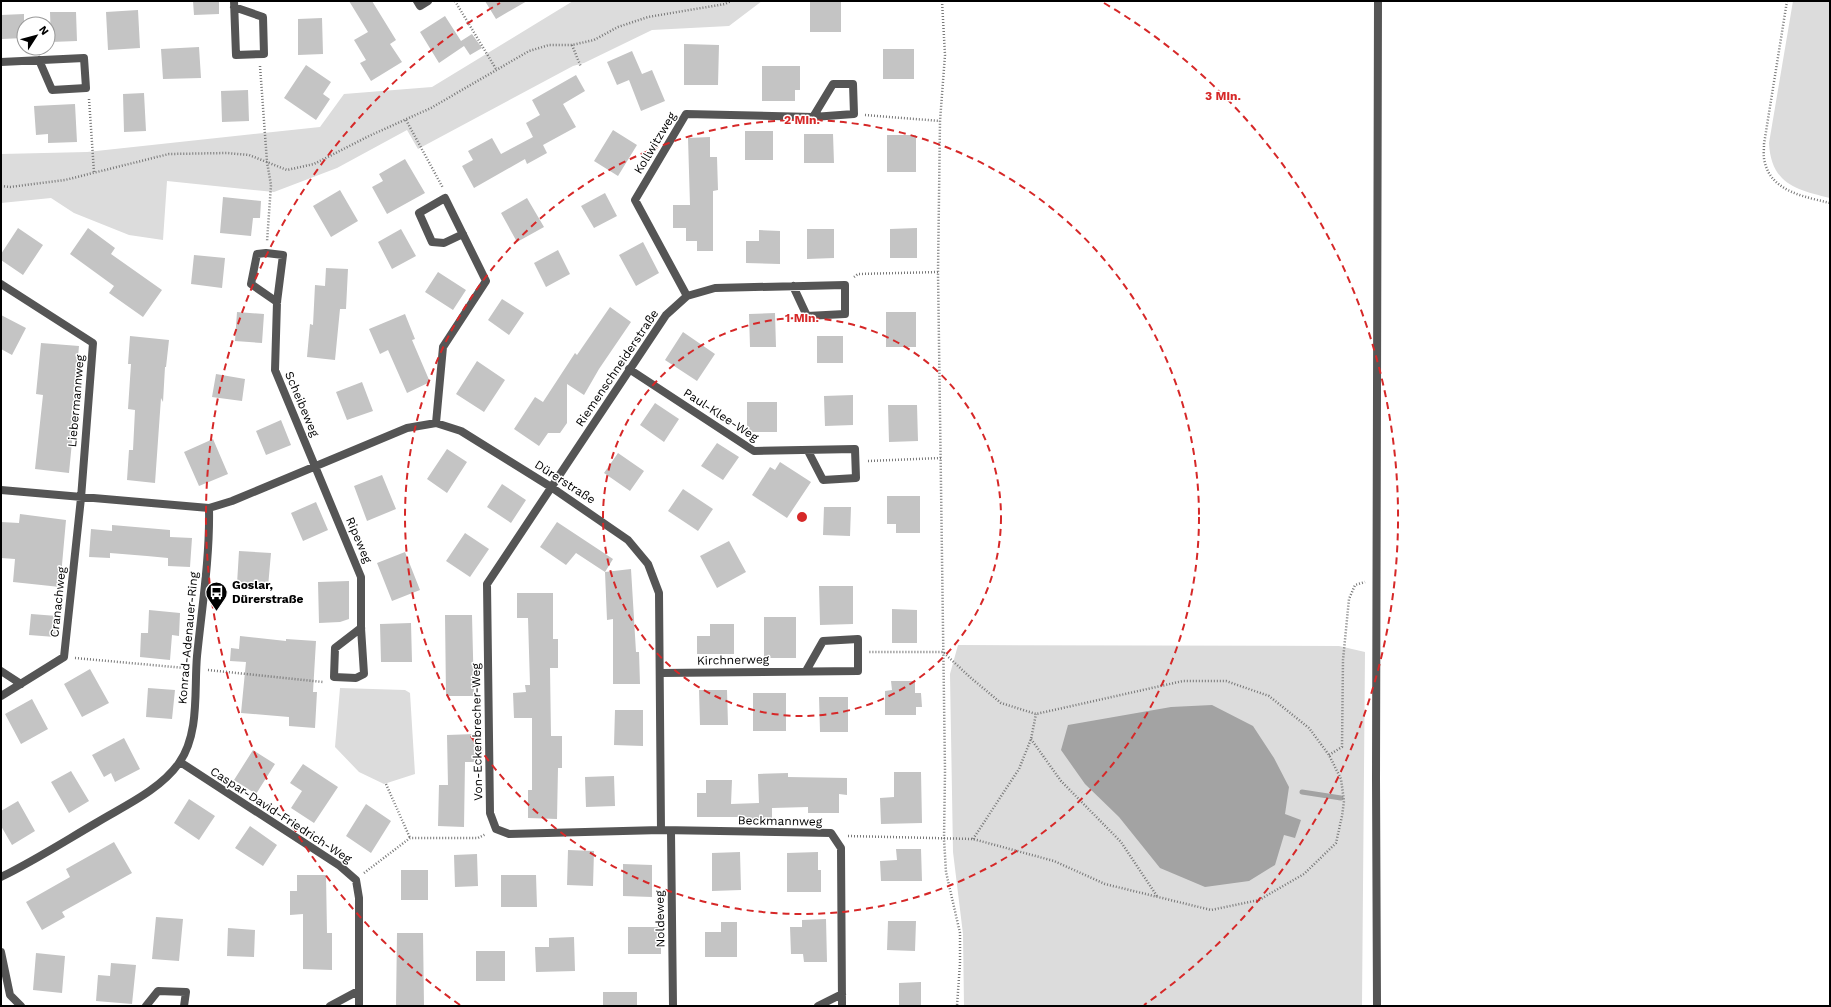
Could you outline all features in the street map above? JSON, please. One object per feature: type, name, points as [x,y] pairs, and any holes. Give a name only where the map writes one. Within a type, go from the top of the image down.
[{"type":"street","points":[[417,1],[420,6],[428,1]]},
{"type":"street","points":[[1377,1006],[1378,1]]},
{"type":"street","points":[[234,4],[263,17],[264,54],[236,55],[234,4]]},
{"type":"street","points":[[1,62],[39,60],[84,58],[86,88],[52,90],[39,60]]},
{"type":"street","points":[[813,117],[832,84],[853,84],[854,114]]},
{"type":"street","name":"Kollwitzweg","points":[[687,296],[635,200],[686,114],[813,117],[854,114]]},
{"type":"street","points":[[436,423],[443,347],[486,281],[463,234],[445,198],[419,213],[432,242],[444,243],[463,234]]},
{"type":"street","points":[[266,253],[257,254],[251,284],[277,302]]},
{"type":"street","name":"Scheibeweg","points":[[266,253],[283,255],[277,302],[275,370],[315,466]]},
{"type":"street","name":"Liebermannweg","points":[[1,284],[93,343],[81,498]]},
{"type":"street","points":[[793,286],[807,316],[845,314],[845,285]]},
{"type":"street","name":"Riemenschneiderstraße","points":[[551,487],[666,315],[687,296],[715,288],[845,285]]},
{"type":"street","name":"Paul-Klee-Weg","points":[[630,369],[754,451],[855,449],[855,462]]},
{"type":"street","name":"Dürerstraße","points":[[209,508],[232,501],[407,428],[436,423],[461,431],[551,487],[628,540],[648,564],[659,593],[661,673],[661,830]]},
{"type":"street","points":[[808,451],[823,480],[856,478],[855,462]]},
{"type":"street","name":"Ripeweg","points":[[315,466],[361,577],[361,628],[364,674],[356,678],[334,677],[335,648],[361,628]]},
{"type":"street","name":"Von-Eckenbrecher-Weg","points":[[496,829],[490,813],[487,584],[551,487]]},
{"type":"street","points":[[1,490],[209,508]]},
{"type":"street","name":"Cranachweg","points":[[1,696],[64,657],[81,498]]},
{"type":"street","name":"Konrad-Adenauer-Ring","points":[[1,877],[148,792],[167,776],[180,762],[190,740],[193,722],[196,669],[210,533],[209,508]]},
{"type":"street","points":[[806,671],[823,641],[858,639],[858,652]]},
{"type":"street","name":"Kirchnerweg","points":[[661,673],[858,671],[858,652]]},
{"type":"street","points":[[1,671],[21,684]]},
{"type":"street","name":"Caspar-David-Friedrich-Weg","points":[[180,762],[340,866],[356,880],[359,898],[359,1006]]},
{"type":"street","points":[[496,829],[509,834],[661,830]]},
{"type":"street","name":"Beckmannweg","points":[[661,830],[671,832],[831,833],[841,848],[842,1006]]},
{"type":"street","name":"Noldeweg","points":[[671,832],[673,1006]]},
{"type":"street","points":[[1,952],[10,995],[21,1006]]},
{"type":"street","points":[[146,1006],[158,991],[186,992],[184,1006]]},
{"type":"street","points":[[330,1006],[358,991]]},
{"type":"street","points":[[818,1006],[842,994]]},
{"type":"path","points":[[455,1],[496,69]]},
{"type":"path","points":[[1,186],[10,187],[65,180],[169,154],[227,153],[249,155],[287,170],[314,164],[369,136],[431,108],[529,51],[549,45],[572,45],[594,40],[618,27],[648,17],[725,4],[731,1]]},
{"type":"path","points":[[942,1],[945,55],[940,121],[938,272],[945,771],[944,839],[946,872],[960,933],[957,1006]]},
{"type":"path","points":[[1788,1],[1764,144],[1764,162],[1769,174],[1786,189],[1797,195],[1830,203]]},
{"type":"path","points":[[572,45],[581,67]]},
{"type":"path","points":[[264,54],[260,66],[267,162],[271,185],[266,253]]},
{"type":"path","points":[[86,88],[89,93],[94,172]]},
{"type":"path","points":[[854,114],[940,121]]},
{"type":"path","points":[[406,120],[443,186],[445,198]]},
{"type":"path","points":[[845,285],[858,274],[938,272]]},
{"type":"path","points":[[855,462],[941,458]]},
{"type":"path","points":[[1329,755],[1342,747],[1343,660],[1349,599],[1355,585],[1377,579]]},
{"type":"path","points":[[836,840],[849,836],[944,839],[973,838],[1054,861],[1105,884],[1211,910],[1259,900],[1304,874],[1336,843],[1344,801],[1341,779],[1329,755],[1309,728],[1270,696],[1226,681],[1183,681],[1036,714],[1001,703],[943,652],[858,652]]},
{"type":"path","points":[[973,838],[1019,768],[1031,739],[1036,714]]},
{"type":"path","points":[[1031,739],[1060,782],[1121,842],[1158,896]]},
{"type":"path","points":[[386,784],[410,838]]},
{"type":"path","points":[[356,880],[410,838],[478,838],[496,829]]},
{"type":"shaded area","points":[[573,1],[762,1],[729,26],[652,30],[584,63],[573,66],[418,149],[407,130],[337,168],[274,192],[167,181],[163,240],[129,235],[74,213],[51,198],[1,203],[1,154],[87,152],[320,127],[344,94],[432,87]]},
{"type":"shaded area","points":[[1793,1],[1830,1],[1830,198],[1806,192],[1787,182],[1780,176],[1774,167],[1771,157],[1769,143]]},
{"type":"shaded area","points":[[958,645],[1339,646],[1365,652],[1362,1006],[964,1006],[963,934],[953,852],[950,674]]},
{"type":"shaded area","points":[[340,688],[405,690],[410,693],[415,774],[384,784],[359,772],[335,747]]},
{"type":"shaded area","points":[[1212,705],[1253,726],[1274,758],[1289,787],[1285,814],[1301,820],[1295,838],[1284,835],[1275,865],[1249,881],[1205,887],[1160,868],[1119,817],[1085,784],[1061,750],[1068,725],[1171,707]]},
{"type":"building","points":[[193,1],[219,1],[219,14],[194,15]]},
{"type":"building","points":[[349,1],[372,1],[396,40],[390,44],[402,62],[371,81],[360,63],[366,60],[354,40],[368,32]]},
{"type":"building","points":[[485,1],[527,1],[496,19]]},
{"type":"building","points":[[810,1],[841,1],[841,32],[810,32]]},
{"type":"building","points":[[138,10],[140,48],[108,50],[106,12]]},
{"type":"building","points":[[50,12],[76,12],[77,41],[56,42],[56,16],[50,16]]},
{"type":"building","points":[[24,14],[24,16],[16,16],[16,38],[2,39],[1,15]]},
{"type":"building","points":[[445,16],[461,41],[472,34],[482,48],[470,55],[464,46],[439,63],[420,32]]},
{"type":"building","points":[[322,18],[323,54],[298,55],[298,19]]},
{"type":"building","points":[[684,44],[719,45],[718,85],[684,85]]},
{"type":"building","points":[[199,47],[201,78],[163,79],[161,49]]},
{"type":"building","points":[[883,49],[914,49],[914,79],[883,79]]},
{"type":"building","points":[[632,51],[642,74],[652,70],[665,101],[641,111],[629,80],[617,85],[607,62]]},
{"type":"building","points":[[306,65],[331,82],[323,94],[330,99],[316,120],[284,98]]},
{"type":"building","points":[[762,66],[800,66],[800,90],[795,90],[795,101],[762,101]]},
{"type":"building","points":[[576,75],[585,91],[563,104],[576,127],[543,145],[547,153],[527,164],[525,159],[474,188],[462,166],[473,160],[468,151],[492,138],[501,154],[533,137],[526,123],[540,115],[532,100]]},
{"type":"building","points":[[248,90],[249,121],[222,122],[221,91]]},
{"type":"building","points":[[144,93],[146,131],[124,132],[123,94]]},
{"type":"building","points":[[75,104],[77,142],[48,143],[48,134],[36,135],[34,106]]},
{"type":"building","points":[[613,130],[637,145],[618,176],[594,161]]},
{"type":"building","points":[[745,131],[773,131],[773,160],[745,160]]},
{"type":"building","points":[[804,134],[833,134],[834,163],[804,163]]},
{"type":"building","points":[[887,135],[916,135],[916,172],[887,172]]},
{"type":"building","points":[[710,137],[710,157],[717,157],[718,190],[713,191],[713,251],[697,251],[697,241],[686,241],[686,228],[673,228],[673,205],[690,205],[688,138]]},
{"type":"building","points":[[405,159],[425,193],[387,214],[372,187],[383,181],[379,174]]},
{"type":"building","points":[[340,190],[358,221],[331,237],[313,206]]},
{"type":"building","points":[[605,193],[617,216],[594,228],[581,206]]},
{"type":"building","points":[[223,197],[261,201],[260,218],[253,218],[251,236],[220,233]]},
{"type":"building","points":[[527,198],[544,227],[517,242],[501,213]]},
{"type":"building","points":[[18,228],[43,245],[23,275],[1,260],[1,254]]},
{"type":"building","points":[[88,228],[115,248],[111,254],[162,290],[143,317],[109,293],[114,286],[70,254]]},
{"type":"building","points":[[917,228],[917,258],[890,258],[890,229]]},
{"type":"building","points":[[401,229],[416,256],[392,269],[378,242]]},
{"type":"building","points":[[807,229],[834,229],[834,258],[807,259]]},
{"type":"building","points":[[759,230],[780,231],[780,264],[746,263],[746,241],[759,241]]},
{"type":"building","points":[[643,242],[659,273],[636,286],[619,255]]},
{"type":"building","points":[[558,250],[570,274],[546,287],[534,263]]},
{"type":"building","points":[[194,255],[225,258],[222,288],[191,284]]},
{"type":"building","points":[[326,268],[348,269],[346,309],[340,309],[335,360],[307,357],[310,324],[313,325],[315,285],[325,286]]},
{"type":"building","points":[[438,272],[466,290],[453,310],[425,292]]},
{"type":"building","points":[[502,299],[524,313],[509,335],[488,320]]},
{"type":"building","points":[[610,307],[631,322],[599,369],[584,395],[567,384],[567,423],[560,433],[548,433],[539,446],[514,429],[535,397],[543,402],[575,353],[577,355]]},
{"type":"building","points":[[237,312],[264,314],[262,343],[235,341]]},
{"type":"building","points":[[886,312],[916,312],[916,347],[886,347]]},
{"type":"building","points":[[775,313],[776,347],[750,347],[749,314]]},
{"type":"building","points":[[405,314],[415,339],[412,340],[430,382],[407,393],[388,350],[380,354],[369,329]]},
{"type":"building","points":[[1,315],[26,328],[12,355],[1,349]]},
{"type":"building","points":[[683,332],[715,354],[697,381],[665,360]]},
{"type":"building","points":[[130,336],[169,340],[165,367],[163,402],[161,398],[155,483],[127,480],[129,450],[133,450],[135,410],[128,409],[131,364],[128,364]]},
{"type":"building","points":[[817,336],[843,336],[843,363],[817,363]]},
{"type":"building","points":[[41,343],[79,346],[69,473],[35,469],[43,395],[36,394]]},
{"type":"building","points":[[477,361],[505,380],[484,412],[456,394]]},
{"type":"building","points":[[216,374],[245,379],[242,401],[212,397]]},
{"type":"building","points":[[362,382],[373,411],[347,420],[336,392]]},
{"type":"building","points":[[853,395],[853,425],[825,426],[824,396]]},
{"type":"building","points":[[747,402],[777,402],[777,432],[747,432]]},
{"type":"building","points":[[655,403],[679,419],[664,442],[640,425]]},
{"type":"building","points":[[888,405],[917,405],[918,441],[889,442]]},
{"type":"building","points":[[281,420],[291,445],[266,455],[256,431]]},
{"type":"building","points":[[213,439],[228,474],[199,486],[184,452]]},
{"type":"building","points":[[717,443],[739,457],[723,480],[701,466]]},
{"type":"building","points":[[447,449],[467,462],[447,493],[427,479]]},
{"type":"building","points":[[618,453],[644,471],[630,491],[604,473]]},
{"type":"building","points":[[780,462],[811,482],[787,518],[752,495],[770,467],[775,470]]},
{"type":"building","points":[[382,475],[396,509],[367,521],[354,486]]},
{"type":"building","points":[[502,484],[526,500],[511,523],[487,507]]},
{"type":"building","points":[[683,489],[713,509],[698,531],[668,511]]},
{"type":"building","points":[[887,496],[920,496],[920,533],[896,533],[896,524],[887,524]]},
{"type":"building","points":[[316,502],[328,530],[303,541],[291,513]]},
{"type":"building","points":[[824,507],[851,507],[850,536],[823,535]]},
{"type":"building","points":[[20,514],[66,520],[60,587],[13,582],[15,559],[1,558],[1,522],[19,523]]},
{"type":"building","points":[[557,522],[613,559],[605,572],[576,553],[566,565],[540,547]]},
{"type":"building","points":[[112,525],[170,530],[170,537],[192,538],[190,567],[168,566],[168,558],[110,553],[110,558],[89,557],[91,529],[112,531]]},
{"type":"building","points":[[465,533],[489,549],[470,577],[446,561]]},
{"type":"building","points":[[729,541],[746,572],[717,588],[700,556]]},
{"type":"building","points":[[239,551],[271,553],[268,587],[237,584]]},
{"type":"building","points":[[405,552],[420,590],[392,601],[377,563]]},
{"type":"building","points":[[631,569],[636,652],[639,652],[640,684],[613,684],[613,619],[607,620],[605,572]]},
{"type":"building","points":[[349,581],[349,619],[340,622],[319,623],[318,582]]},
{"type":"building","points":[[819,586],[853,586],[853,624],[820,625]]},
{"type":"building","points":[[517,593],[553,593],[553,639],[558,639],[558,668],[550,668],[551,736],[562,736],[562,768],[558,768],[557,819],[528,818],[528,790],[532,790],[532,718],[514,718],[513,693],[526,692],[525,685],[530,685],[528,618],[517,618]]},
{"type":"building","points":[[892,609],[917,610],[917,643],[892,643]]},
{"type":"building","points":[[149,610],[180,613],[179,636],[172,635],[170,660],[140,657],[141,633],[148,633]]},
{"type":"building","points":[[31,614],[57,616],[55,637],[29,635]]},
{"type":"building","points":[[445,615],[472,615],[474,696],[446,696]]},
{"type":"building","points":[[764,617],[796,617],[796,658],[764,658]]},
{"type":"building","points":[[411,623],[412,662],[381,662],[380,624]]},
{"type":"building","points":[[710,624],[734,624],[734,654],[697,654],[697,636],[710,636]]},
{"type":"building","points":[[240,636],[286,641],[286,639],[316,641],[313,692],[317,692],[315,728],[289,726],[289,717],[241,713],[246,662],[230,661],[231,648],[239,649]]},
{"type":"building","points":[[90,669],[109,703],[82,717],[64,684]]},
{"type":"building","points":[[891,681],[915,681],[915,693],[921,693],[922,707],[916,707],[916,715],[885,715],[885,691],[892,690]]},
{"type":"building","points":[[148,688],[175,690],[172,719],[146,717]]},
{"type":"building","points":[[699,690],[727,690],[728,725],[700,725]]},
{"type":"building","points":[[753,693],[786,693],[786,731],[753,731]]},
{"type":"building","points":[[819,697],[848,697],[848,732],[820,732]]},
{"type":"building","points":[[32,699],[48,729],[21,744],[5,714]]},
{"type":"building","points":[[615,710],[643,710],[643,746],[614,745]]},
{"type":"building","points":[[475,734],[475,762],[465,762],[464,827],[438,826],[439,785],[448,785],[447,735]]},
{"type":"building","points":[[124,738],[140,769],[115,782],[111,773],[104,777],[92,755]]},
{"type":"building","points":[[253,750],[275,764],[256,794],[234,780]]},
{"type":"building","points":[[303,764],[338,787],[314,823],[291,808],[302,791],[290,783]]},
{"type":"building","points":[[71,771],[89,801],[69,813],[51,782]]},
{"type":"building","points":[[894,772],[921,772],[922,823],[881,824],[880,798],[894,797]]},
{"type":"building","points":[[788,773],[788,777],[847,778],[847,795],[839,794],[839,813],[808,813],[808,807],[772,808],[772,820],[747,820],[747,817],[697,817],[697,793],[706,793],[706,780],[732,780],[731,804],[759,803],[758,774]]},
{"type":"building","points":[[614,776],[615,806],[586,807],[585,777]]},
{"type":"building","points":[[189,799],[215,816],[199,840],[174,823]]},
{"type":"building","points":[[18,801],[35,831],[12,845],[1,826],[1,811]]},
{"type":"building","points":[[366,804],[391,821],[371,853],[346,836]]},
{"type":"building","points":[[250,826],[277,845],[263,866],[235,848]]},
{"type":"building","points":[[114,842],[132,873],[62,912],[65,917],[42,930],[26,902],[70,877],[66,869]]},
{"type":"building","points":[[896,849],[921,849],[922,881],[881,881],[880,861],[897,860]]},
{"type":"building","points":[[568,850],[594,851],[593,886],[567,885]]},
{"type":"building","points":[[740,852],[741,890],[712,891],[712,853]]},
{"type":"building","points":[[818,852],[818,870],[821,870],[821,892],[787,892],[787,853]]},
{"type":"building","points":[[477,854],[478,886],[455,887],[454,855]]},
{"type":"building","points":[[623,864],[652,865],[652,897],[623,896]]},
{"type":"building","points":[[401,870],[428,870],[428,900],[401,900]]},
{"type":"building","points":[[297,875],[326,875],[327,933],[332,933],[332,970],[303,969],[303,914],[290,915],[290,891],[297,891]]},
{"type":"building","points":[[501,875],[536,875],[537,907],[501,907]]},
{"type":"building","points":[[156,917],[183,919],[179,961],[152,959]]},
{"type":"building","points":[[826,919],[827,962],[804,962],[803,954],[791,954],[790,927],[802,927],[802,920]]},
{"type":"building","points":[[888,921],[916,921],[915,951],[887,950]]},
{"type":"building","points":[[721,922],[737,922],[737,957],[705,957],[705,932],[721,932]]},
{"type":"building","points":[[628,927],[661,927],[661,954],[628,954]]},
{"type":"building","points":[[228,928],[255,930],[254,957],[227,956]]},
{"type":"building","points":[[397,933],[423,933],[424,1006],[396,1006]]},
{"type":"building","points":[[574,937],[575,971],[536,972],[535,947],[549,947],[549,938]]},
{"type":"building","points":[[476,951],[505,951],[505,981],[476,981]]},
{"type":"building","points":[[36,953],[65,956],[62,993],[33,990]]},
{"type":"building","points":[[111,963],[136,965],[132,1004],[96,1001],[98,975],[110,976]]},
{"type":"building","points":[[921,982],[921,1006],[899,1006],[899,983]]},
{"type":"building","points":[[603,992],[637,992],[637,1006],[603,1006]]},
{"type":"waterway","points":[[1302,792],[1341,798]]},
{"type":"place","name":"Goslar, Dürerstraße","points":[[217,612]]}]
